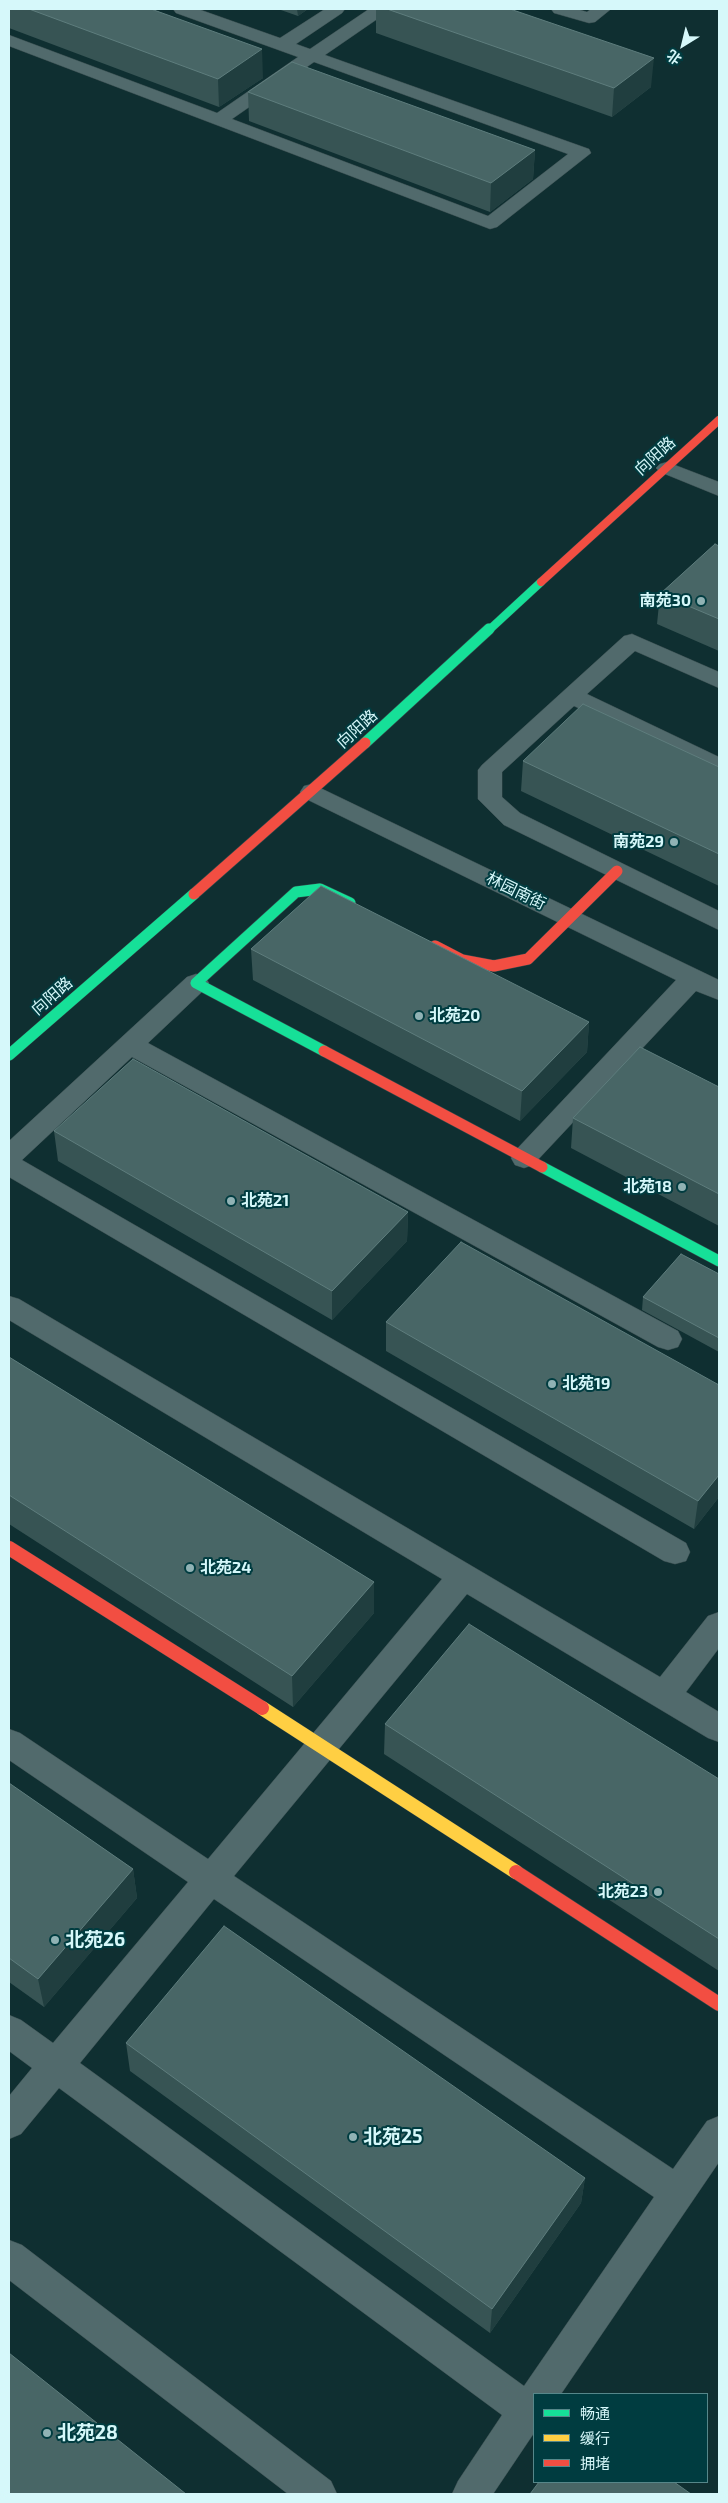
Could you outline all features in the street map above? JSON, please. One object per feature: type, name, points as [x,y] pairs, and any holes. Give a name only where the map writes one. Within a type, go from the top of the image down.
[{"type":"street","points":[[9,40],[490,223],[582,153],[182,9]]},
{"type":"street","points":[[282,45],[336,9]]},
{"type":"street","points":[[218,120],[380,9]]},
{"type":"street","points":[[560,9],[589,18],[602,9]]},
{"type":"street","name":"向阳路","points":[[9,1055],[312,792],[719,420]]},
{"type":"street","points":[[666,468],[719,490]]},
{"type":"street","points":[[719,681],[632,641],[490,770],[490,799],[512,819],[719,921]]},
{"type":"street","points":[[571,696],[719,766]]},
{"type":"street","name":"林园南街","points":[[312,792],[719,990]]},
{"type":"street","points":[[426,942],[462,960],[494,966],[528,958],[618,871]]},
{"type":"street","points":[[9,1157],[129,1044],[296,892],[320,889],[364,911]]},
{"type":"street","points":[[524,1158],[693,978]]},
{"type":"street","points":[[196,983],[719,1261]]},
{"type":"street","points":[[129,1044],[668,1340]]},
{"type":"street","points":[[9,1165],[675,1552]]},
{"type":"street","points":[[9,1306],[719,1728]]},
{"type":"street","points":[[9,1548],[322,1746],[719,2004]]},
{"type":"street","points":[[9,2122],[464,1576]]},
{"type":"street","points":[[665,1695],[719,1625]]},
{"type":"street","points":[[9,1743],[678,2193]]},
{"type":"street","points":[[9,2031],[533,2401]]},
{"type":"street","points":[[540,2393],[719,2133]]},
{"type":"street","points":[[9,2258],[318,2494]]},
{"type":"street","points":[[471,2494],[533,2403]]},
{"type":"building","points":[[29,9],[151,9],[262,49],[218,79]]},
{"type":"building","points":[[387,9],[510,9],[654,58],[614,88]]},
{"type":"building","points":[[292,62],[535,150],[491,183],[248,92]]},
{"type":"building","points":[[715,544],[719,546],[719,619],[660,594]]},
{"type":"building","points":[[583,704],[719,767],[719,854],[523,761]]},
{"type":"building","name":"北苑20","points":[[321,886],[589,1022],[522,1091],[251,949]]},
{"type":"building","name":"北苑18","points":[[640,1047],[719,1087],[719,1194],[573,1118]]},
{"type":"building","name":"北苑21","points":[[133,1059],[408,1212],[332,1291],[54,1131]]},
{"type":"building","name":"北苑19","points":[[461,1242],[719,1385],[719,1475],[698,1501],[386,1322]]},
{"type":"building","points":[[681,1254],[719,1274],[719,1338],[643,1297]]},
{"type":"building","name":"北苑24","points":[[9,1357],[374,1582],[292,1676],[9,1495]]},
{"type":"building","name":"北苑23","points":[[469,1624],[719,1779],[719,1939],[385,1724]]},
{"type":"building","name":"北苑26","points":[[9,1783],[133,1869],[38,1979],[9,1958]]},
{"type":"building","name":"北苑25","points":[[224,1926],[585,2178],[492,2309],[126,2043]]},
{"type":"building","name":"北苑28","points":[[9,2353],[186,2494],[9,2494]]},
{"type":"building","points":[[538,2483],[675,2483],[691,2494],[530,2494]]},
{"type":"traffic: fast","points":[[365,743],[541,582]]},
{"type":"traffic: fast","points":[[324,1051],[196,983],[296,892],[320,889],[350,903]]},
{"type":"traffic: fast","points":[[9,1055],[194,894]]},
{"type":"traffic: fast","points":[[542,1167],[719,1261]]},
{"type":"traffic: slow","points":[[262,1708],[516,1872]]},
{"type":"traffic: jam","points":[[541,582],[719,420]]},
{"type":"traffic: jam","points":[[194,894],[365,743]]},
{"type":"traffic: jam","points":[[435,946],[462,960],[494,966],[528,959],[617,871]]},
{"type":"traffic: jam","points":[[324,1051],[542,1167]]},
{"type":"traffic: jam","points":[[9,1548],[262,1708]]},
{"type":"traffic: jam","points":[[516,1872],[719,2004]]},
{"type":"place","name":"南苑30","points":[[701,601]]},
{"type":"place","name":"南苑29","points":[[674,842]]},
{"type":"place","name":"北苑20","points":[[419,1016]]},
{"type":"place","name":"北苑18","points":[[682,1187]]},
{"type":"place","name":"北苑21","points":[[231,1201]]},
{"type":"place","name":"北苑19","points":[[552,1384]]},
{"type":"place","name":"北苑24","points":[[190,1568]]},
{"type":"place","name":"北苑23","points":[[658,1892]]},
{"type":"place","name":"北苑26","points":[[55,1940]]},
{"type":"place","name":"北苑25","points":[[353,2137]]},
{"type":"place","name":"北苑28","points":[[47,2433]]}]
